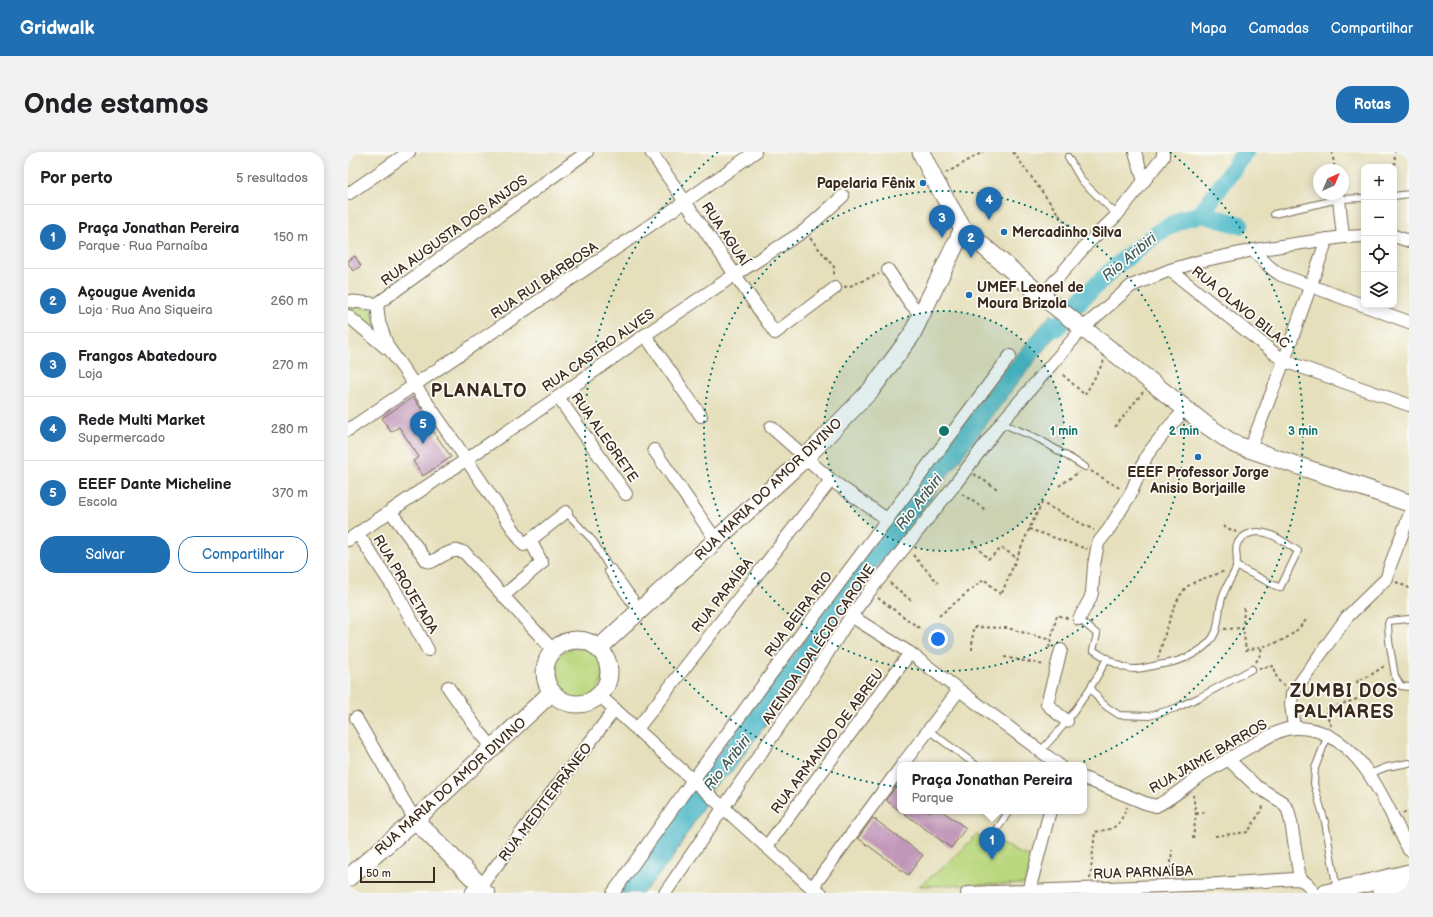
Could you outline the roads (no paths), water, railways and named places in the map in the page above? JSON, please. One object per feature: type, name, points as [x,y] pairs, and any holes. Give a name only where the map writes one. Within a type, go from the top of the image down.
[{"type":"street","points":[[348,194],[409,152]]},
{"type":"street","name":"RUA AUGUSTA DOS ANJOS","points":[[377,304],[587,152]]},
{"type":"street","name":"RUA AGUAÍ","points":[[652,152],[775,333],[835,288]]},
{"type":"street","name":"RUA RUI BARBOSA","points":[[348,430],[686,201],[755,152]]},
{"type":"street","points":[[921,152],[934,179],[963,228],[1042,296],[1220,435],[1234,444],[1409,503]]},
{"type":"street","points":[[1135,152],[1144,181]]},
{"type":"street","points":[[1042,296],[1087,244],[1117,215],[1163,157],[1163,152]]},
{"type":"street","name":"RUA CASTRO ALVES","points":[[353,537],[558,397],[645,335],[736,274],[804,231],[843,196]]},
{"type":"street","points":[[1339,200],[1343,237]]},
{"type":"street","name":"RUA MARIA DO AMOR DIVINO","points":[[598,649],[805,458],[871,390],[911,336],[922,316],[963,228]]},
{"type":"street","points":[[1397,234],[1409,232]]},
{"type":"street","name":"AVENIDA IDALÉCIO CARONE","points":[[665,893],[806,687],[851,616],[906,541],[953,488],[1077,323],[1131,286],[1170,270],[1201,261],[1254,250],[1327,239],[1361,236]]},
{"type":"street","points":[[1396,236],[1409,241]]},
{"type":"street","points":[[1250,449],[1284,361],[1327,239]]},
{"type":"street","points":[[1254,250],[1272,270],[1281,275],[1409,322]]},
{"type":"street","points":[[888,270],[910,302],[922,316]]},
{"type":"street","name":"RUA OLAVO BILAC","points":[[1170,270],[1284,361],[1409,405]]},
{"type":"street","points":[[349,301],[377,304],[379,322],[377,334]]},
{"type":"street","points":[[349,318],[377,334],[393,354],[416,385],[524,545],[566,512]]},
{"type":"street","points":[[645,335],[701,416]]},
{"type":"street","name":"RUA BEIRA RIO","points":[[613,893],[786,654],[889,521],[1010,356]]},
{"type":"street","name":"RUA ALEGRETE","points":[[558,397],[626,494]]},
{"type":"street","points":[[1079,618],[1092,593],[1098,543],[1130,495],[1147,456],[1168,428],[1186,409]]},
{"type":"street","points":[[771,427],[831,480],[889,521]]},
{"type":"street","points":[[654,450],[716,540]]},
{"type":"street","name":"RUA PARAÍBA","points":[[637,729],[831,480]]},
{"type":"street","points":[[391,512],[427,561],[431,562],[452,551],[459,550],[467,555],[554,650]]},
{"type":"street","points":[[1294,728],[1291,704],[1292,694],[1295,688],[1313,666],[1347,617],[1388,578],[1390,566],[1409,516]]},
{"type":"street","name":"RUA PROJETADA","points":[[353,537],[395,590],[428,650]]},
{"type":"street","points":[[503,596],[542,563],[530,540]]},
{"type":"street","points":[[611,571],[639,610]]},
{"type":"street","points":[[851,616],[910,653],[1055,762]]},
{"type":"street","points":[[576,640],[588,642],[598,649],[606,659],[608,672],[606,684],[599,695],[590,701],[578,704],[572,704],[561,700],[552,692],[546,682],[544,671],[547,659],[554,650],[564,643],[576,640]]},
{"type":"street","points":[[1061,650],[1047,704],[1067,721]]},
{"type":"street","name":"RUA ARMANDO DE ABREU","points":[[767,846],[910,653]]},
{"type":"street","points":[[448,687],[478,730],[493,748]]},
{"type":"street","points":[[904,762],[959,690]]},
{"type":"street","name":"RUA MARIA DO AMOR DIVINO","points":[[348,878],[415,820],[552,692]]},
{"type":"street","points":[[599,695],[817,891],[897,772]]},
{"type":"street","name":"RUA MEDITERRÂNEO","points":[[481,891],[615,709]]},
{"type":"street","points":[[356,718],[415,820],[481,891]]},
{"type":"street","name":"RUA JAIME BARROS","points":[[1087,779],[1156,806],[1192,781],[1269,736],[1285,729],[1310,729],[1328,735],[1344,746],[1369,774],[1382,795],[1409,850]]},
{"type":"street","points":[[1228,759],[1256,786],[1282,802],[1288,810],[1300,879],[1306,883],[1313,893]]},
{"type":"street","points":[[1029,891],[1049,814]]},
{"type":"street","points":[[1331,892],[1409,873]]},
{"type":"street","name":"RUA PARNAÍBA","points":[[967,893],[1300,879]]},
{"type":"street","points":[[1381,893],[1409,887]]},
{"type":"lane","points":[[1068,158],[1082,181],[1117,215]]},
{"type":"lane","points":[[1397,196],[1409,194]]},
{"type":"lane","points":[[1349,199],[1361,198]]},
{"type":"lane","points":[[1274,214],[1335,200]]},
{"type":"lane","points":[[1001,423],[1039,439],[1085,467]]},
{"type":"lane","points":[[566,512],[594,542],[611,571]]},
{"type":"lane","points":[[1079,618],[1097,634],[1093,650],[1128,668],[1134,669],[1176,662],[1192,655],[1209,641],[1216,629],[1222,599],[1236,566],[1236,548],[1244,536],[1254,533],[1270,534],[1298,551],[1280,588],[1236,566]]},
{"type":"lane","points":[[1409,619],[1391,620],[1388,622],[1388,641],[1395,676],[1401,686],[1409,687]]},
{"type":"lane","points":[[1041,752],[1067,721],[1082,698],[1091,688],[1107,658]]},
{"type":"lane","points":[[1091,688],[1103,704],[1119,715],[1149,716],[1176,708],[1252,669]]},
{"type":"lane","points":[[928,730],[972,762]]},
{"type":"lane","points":[[1328,735],[1315,768],[1314,784],[1324,822],[1331,892]]},
{"type":"lane","points":[[1369,774],[1387,767],[1409,763]]},
{"type":"lane","points":[[992,837],[1007,814]]},
{"type":"water","name":"Rio Aribiri","points":[[1051,314],[1064,324],[1012,390],[889,553],[864,582],[825,636],[810,665],[800,680],[773,714],[732,771],[713,787],[708,794],[705,804],[670,862],[643,893],[615,893],[772,681],[800,647],[816,622],[994,383]]},
{"type":"waterway","name":"Rio Aribiri","points":[[1200,215],[1245,152]]},
{"type":"waterway","name":"Rio Aribiri","points":[[1057,328],[1074,306],[1116,266],[1157,233],[1185,218],[1200,215],[1206,215],[1240,225]]},
{"type":"place","name":"Papelaria Fênix","points":[[923,183]]},
{"type":"place","name":"Rede Multi Market","points":[[989,220]]},
{"type":"place","name":"Mercadinho Silva","points":[[1004,232]]},
{"type":"place","name":"Frangos Abatedouro","points":[[942,238]]},
{"type":"place","name":"Açougue Avenida","points":[[971,258]]},
{"type":"place","name":"UMEF Leonel de Moura Brizola","points":[[969,295]]},
{"type":"place","name":"EEEF Dante Micheline","points":[[423,444]]},
{"type":"place","name":"EEEF Professor Jorge Anisio Borjaille","points":[[1198,457]]},
{"type":"place","name":"Praça Jonathan Pereira","points":[[992,860]]},
{"type":"district","name":"PLANALTO","points":[[479,391]]},
{"type":"district","name":"ZUMBI DOS PALMARES","points":[[1344,701]]}]
